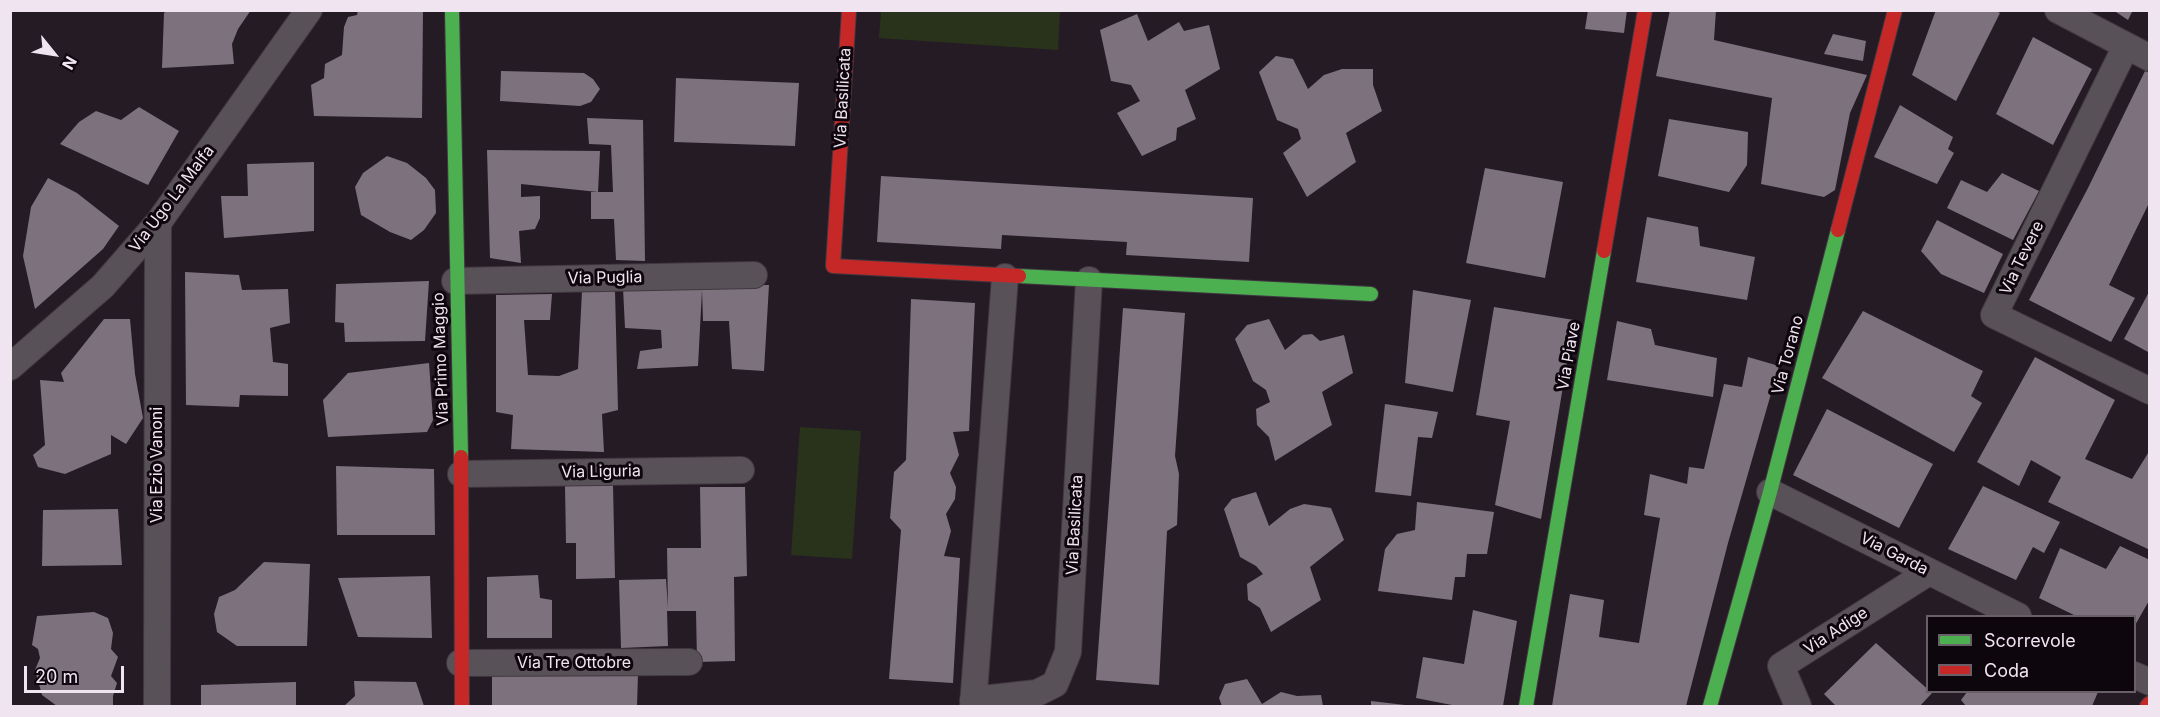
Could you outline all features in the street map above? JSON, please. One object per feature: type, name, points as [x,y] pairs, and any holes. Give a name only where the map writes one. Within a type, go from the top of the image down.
[{"type":"street","name":"Via Ugo La Malfa","points":[[10,367],[103,285],[158,223],[309,10]]},
{"type":"street","name":"Via Primo Maggio","points":[[452,10],[455,281],[461,474],[460,663],[462,706]]},
{"type":"street","name":"Via Basilicata","points":[[849,10],[833,266],[1005,277],[1371,294]]},
{"type":"street","name":"Via Piave","points":[[1526,706],[1645,10]]},
{"type":"street","name":"Via Torano","points":[[1710,706],[1770,492],[1895,10]]},
{"type":"street","points":[[2058,10],[2150,58]]},
{"type":"street","name":"Via Tevere","points":[[2126,46],[1994,315],[2150,391]]},
{"type":"street","name":"Via Ezio Vanoni","points":[[157,706],[158,223]]},
{"type":"street","name":"Via Puglia","points":[[455,281],[754,275]]},
{"type":"street","name":"Via Basilicata","points":[[1005,277],[973,703],[1037,693],[1055,684],[1068,652],[1089,280]]},
{"type":"street","name":"Via Liguria","points":[[461,474],[741,470]]},
{"type":"street","name":"Via Garda","points":[[1770,492],[2016,615]]},
{"type":"street","name":"Via Adige","points":[[1798,706],[1780,666],[1929,572]]},
{"type":"street","name":"Via Tre Ottobre","points":[[460,663],[688,662]]},
{"type":"street","points":[[2136,676],[2150,682]]},
{"type":"green space","points":[[881,11],[1060,11],[1058,50],[879,38]]},
{"type":"green space","points":[[800,427],[861,431],[852,559],[791,555]]},
{"type":"building","points":[[167,10],[251,10],[238,29],[232,44],[234,64],[162,68],[164,13]]},
{"type":"building","points":[[358,10],[423,10],[422,118],[314,116],[311,85],[324,78],[325,64],[342,55],[344,27],[348,17],[357,15]]},
{"type":"building","points":[[1588,10],[1627,10],[1624,33],[1585,29]]},
{"type":"building","points":[[1670,10],[1716,10],[1714,40],[1867,75],[1850,113],[1835,190],[1824,197],[1761,184],[1772,98],[1656,76]]},
{"type":"building","points":[[1936,10],[1994,10],[2000,13],[1956,101],[1912,75]]},
{"type":"building","points":[[2113,10],[2133,10],[2128,20]]},
{"type":"building","points":[[1137,14],[1148,41],[1179,22],[1184,31],[1209,25],[1220,69],[1185,90],[1196,119],[1177,128],[1176,140],[1142,156],[1117,113],[1140,101],[1131,85],[1111,81],[1100,30]]},
{"type":"building","points":[[1833,34],[1866,41],[1863,61],[1824,54]]},
{"type":"building","points":[[2033,37],[2092,69],[2053,145],[1996,114]]},
{"type":"building","points":[[1276,56],[1293,59],[1308,89],[1324,75],[1342,69],[1373,69],[1373,85],[1382,111],[1346,133],[1356,162],[1307,197],[1283,153],[1301,139],[1298,129],[1277,120],[1259,72]]},
{"type":"building","points":[[501,71],[584,73],[593,79],[600,89],[591,102],[580,106],[500,101]]},
{"type":"building","points":[[2145,71],[2150,73],[2150,201],[2109,285],[2135,298],[2111,342],[2029,300],[2088,188]]},
{"type":"building","points":[[676,78],[799,83],[795,146],[674,142]]},
{"type":"building","points":[[1900,105],[1953,137],[1948,149],[1954,153],[1937,184],[1874,157]]},
{"type":"building","points":[[139,107],[179,131],[148,185],[60,144],[79,122],[96,111],[121,120]]},
{"type":"building","points":[[587,118],[643,120],[645,261],[616,260],[614,219],[591,219],[591,192],[613,192],[611,145],[589,144]]},
{"type":"building","points":[[1669,119],[1748,132],[1747,165],[1729,192],[1658,176]]},
{"type":"building","points":[[487,150],[600,151],[598,192],[521,184],[521,197],[540,196],[540,218],[535,229],[519,231],[521,263],[490,258]]},
{"type":"building","points":[[387,156],[407,163],[426,178],[435,190],[436,213],[424,230],[411,240],[390,232],[361,215],[355,187],[363,173]]},
{"type":"building","points":[[314,162],[314,231],[224,238],[221,196],[248,196],[247,164]]},
{"type":"building","points":[[1485,168],[1563,182],[1545,278],[1466,263]]},
{"type":"building","points":[[2002,173],[2039,191],[2013,240],[1947,208],[1961,180],[1987,192]]},
{"type":"building","points":[[881,176],[1253,198],[1249,262],[1126,255],[1127,242],[1002,235],[1001,249],[877,242]]},
{"type":"building","points":[[48,178],[77,193],[119,226],[103,249],[35,309],[23,256],[31,207]]},
{"type":"building","points":[[1647,217],[1698,227],[1700,246],[1755,257],[1747,300],[1636,282]]},
{"type":"building","points":[[1937,220],[2003,254],[1984,293],[1941,274],[1921,251]]},
{"type":"building","points":[[185,272],[239,275],[242,290],[288,289],[290,323],[270,328],[273,362],[288,364],[288,396],[240,395],[239,407],[186,405]]},
{"type":"building","points":[[429,281],[425,341],[345,342],[344,323],[335,322],[336,284]]},
{"type":"building","points":[[769,285],[764,371],[732,369],[729,321],[703,321],[702,290],[698,366],[637,369],[640,351],[662,348],[661,330],[625,328],[623,288]]},
{"type":"building","points":[[1413,290],[1471,300],[1453,392],[1405,383]]},
{"type":"building","points":[[2150,290],[2150,353],[2124,339]]},
{"type":"building","points":[[582,291],[615,291],[618,410],[602,414],[604,452],[511,449],[513,415],[496,412],[496,295],[552,294],[550,320],[524,320],[528,375],[559,376],[578,369]]},
{"type":"building","points":[[911,299],[975,303],[969,431],[953,432],[959,455],[950,473],[956,487],[955,499],[946,514],[951,531],[944,556],[960,558],[953,683],[889,679],[901,530],[890,518],[894,472],[906,460]]},
{"type":"building","points":[[1494,307],[1574,320],[1541,519],[1495,505],[1510,421],[1476,415]]},
{"type":"building","points":[[1123,308],[1185,313],[1175,456],[1179,474],[1177,525],[1167,531],[1159,685],[1096,680]]},
{"type":"building","points":[[1863,311],[1983,371],[1971,396],[1982,403],[1954,452],[1822,378]]},
{"type":"building","points":[[104,319],[130,319],[135,374],[143,418],[126,444],[111,435],[111,454],[65,474],[38,467],[33,455],[45,445],[40,380],[64,382],[61,373]]},
{"type":"building","points":[[1269,319],[1285,350],[1303,335],[1312,334],[1320,341],[1344,335],[1353,373],[1322,392],[1332,425],[1275,461],[1269,437],[1257,425],[1256,409],[1270,402],[1266,390],[1253,381],[1235,339],[1247,325]]},
{"type":"building","points":[[1617,321],[1651,329],[1655,345],[1717,358],[1713,397],[1607,380]]},
{"type":"building","points":[[1748,357],[1779,366],[1728,543],[1686,706],[1552,706],[1570,594],[1604,600],[1599,637],[1639,643],[1660,518],[1644,515],[1650,474],[1687,484],[1689,467],[1704,469],[1724,384],[1742,387]]},
{"type":"building","points":[[2035,357],[2115,400],[2085,459],[2132,479],[2150,450],[2150,550],[2048,502],[2061,477],[2031,460],[2019,486],[1977,462]]},
{"type":"building","points":[[429,363],[433,420],[427,432],[328,437],[323,400],[348,373]]},
{"type":"building","points":[[1385,404],[1438,412],[1432,438],[1418,437],[1411,496],[1375,492]]},
{"type":"building","points":[[1827,409],[1933,464],[1899,528],[1793,475]]},
{"type":"building","points":[[336,466],[434,469],[435,535],[337,535]]},
{"type":"building","points":[[613,485],[615,578],[576,579],[576,543],[566,543],[565,486]]},
{"type":"building","points":[[1983,486],[2060,522],[2044,553],[2033,547],[2016,580],[1948,549]]},
{"type":"building","points":[[700,487],[745,487],[747,576],[734,577],[735,661],[697,662],[696,611],[667,611],[668,646],[621,648],[619,580],[666,579],[668,608],[667,548],[701,548]]},
{"type":"building","points":[[1256,492],[1269,526],[1290,509],[1304,504],[1331,508],[1344,540],[1310,567],[1321,600],[1271,632],[1260,608],[1248,600],[1247,584],[1263,574],[1256,566],[1240,557],[1224,509],[1232,499]]},
{"type":"building","points":[[1417,502],[1494,512],[1487,554],[1467,554],[1465,577],[1455,577],[1452,600],[1378,591],[1385,549],[1397,534],[1415,530]]},
{"type":"building","points":[[118,509],[122,565],[42,566],[43,510]]},
{"type":"building","points":[[2120,546],[2150,560],[2150,599],[2136,624],[2136,615],[2074,615],[2039,598],[2060,548],[2106,569]]},
{"type":"building","points":[[264,562],[310,564],[307,646],[237,646],[217,632],[214,614],[219,597],[235,590]]},
{"type":"building","points":[[538,575],[540,598],[552,600],[552,638],[487,638],[487,577]]},
{"type":"building","points":[[430,576],[432,638],[358,637],[338,578]]},
{"type":"building","points":[[1473,610],[1517,621],[1503,706],[1457,706],[1416,698],[1423,657],[1464,664]]},
{"type":"building","points":[[94,612],[108,618],[113,633],[111,649],[118,657],[111,676],[117,683],[113,706],[57,706],[42,695],[35,670],[40,658],[38,649],[32,645],[37,616]]},
{"type":"building","points":[[1876,643],[1926,688],[1926,693],[1932,693],[1920,706],[1836,706],[1824,694]]},
{"type":"building","points":[[492,672],[638,674],[637,706],[492,706]]},
{"type":"building","points":[[1247,679],[1262,704],[1281,692],[1297,696],[1321,695],[1323,706],[1222,706],[1219,698],[1225,684]]},
{"type":"building","points":[[354,681],[416,682],[424,706],[344,706],[355,696]]},
{"type":"building","points":[[296,682],[296,706],[201,706],[201,685]]},
{"type":"building","points":[[1966,693],[2098,693],[2092,706],[1966,706],[1961,700]]},
{"type":"building","points":[[1371,701],[1405,705],[1405,706],[1371,706]]},
{"type":"traffic: fast","points":[[452,10],[461,457]]},
{"type":"traffic: fast","points":[[1710,706],[1770,492],[1838,230]]},
{"type":"traffic: fast","points":[[1526,706],[1604,251]]},
{"type":"traffic: fast","points":[[1019,276],[1371,294]]},
{"type":"traffic: jam","points":[[849,10],[833,266],[1019,276]]},
{"type":"traffic: jam","points":[[1604,251],[1645,10]]},
{"type":"traffic: jam","points":[[1838,230],[1895,10]]},
{"type":"traffic: jam","points":[[461,457],[462,706]]},
{"type":"traffic: jam","points":[[2147,706],[2150,703]]}]
